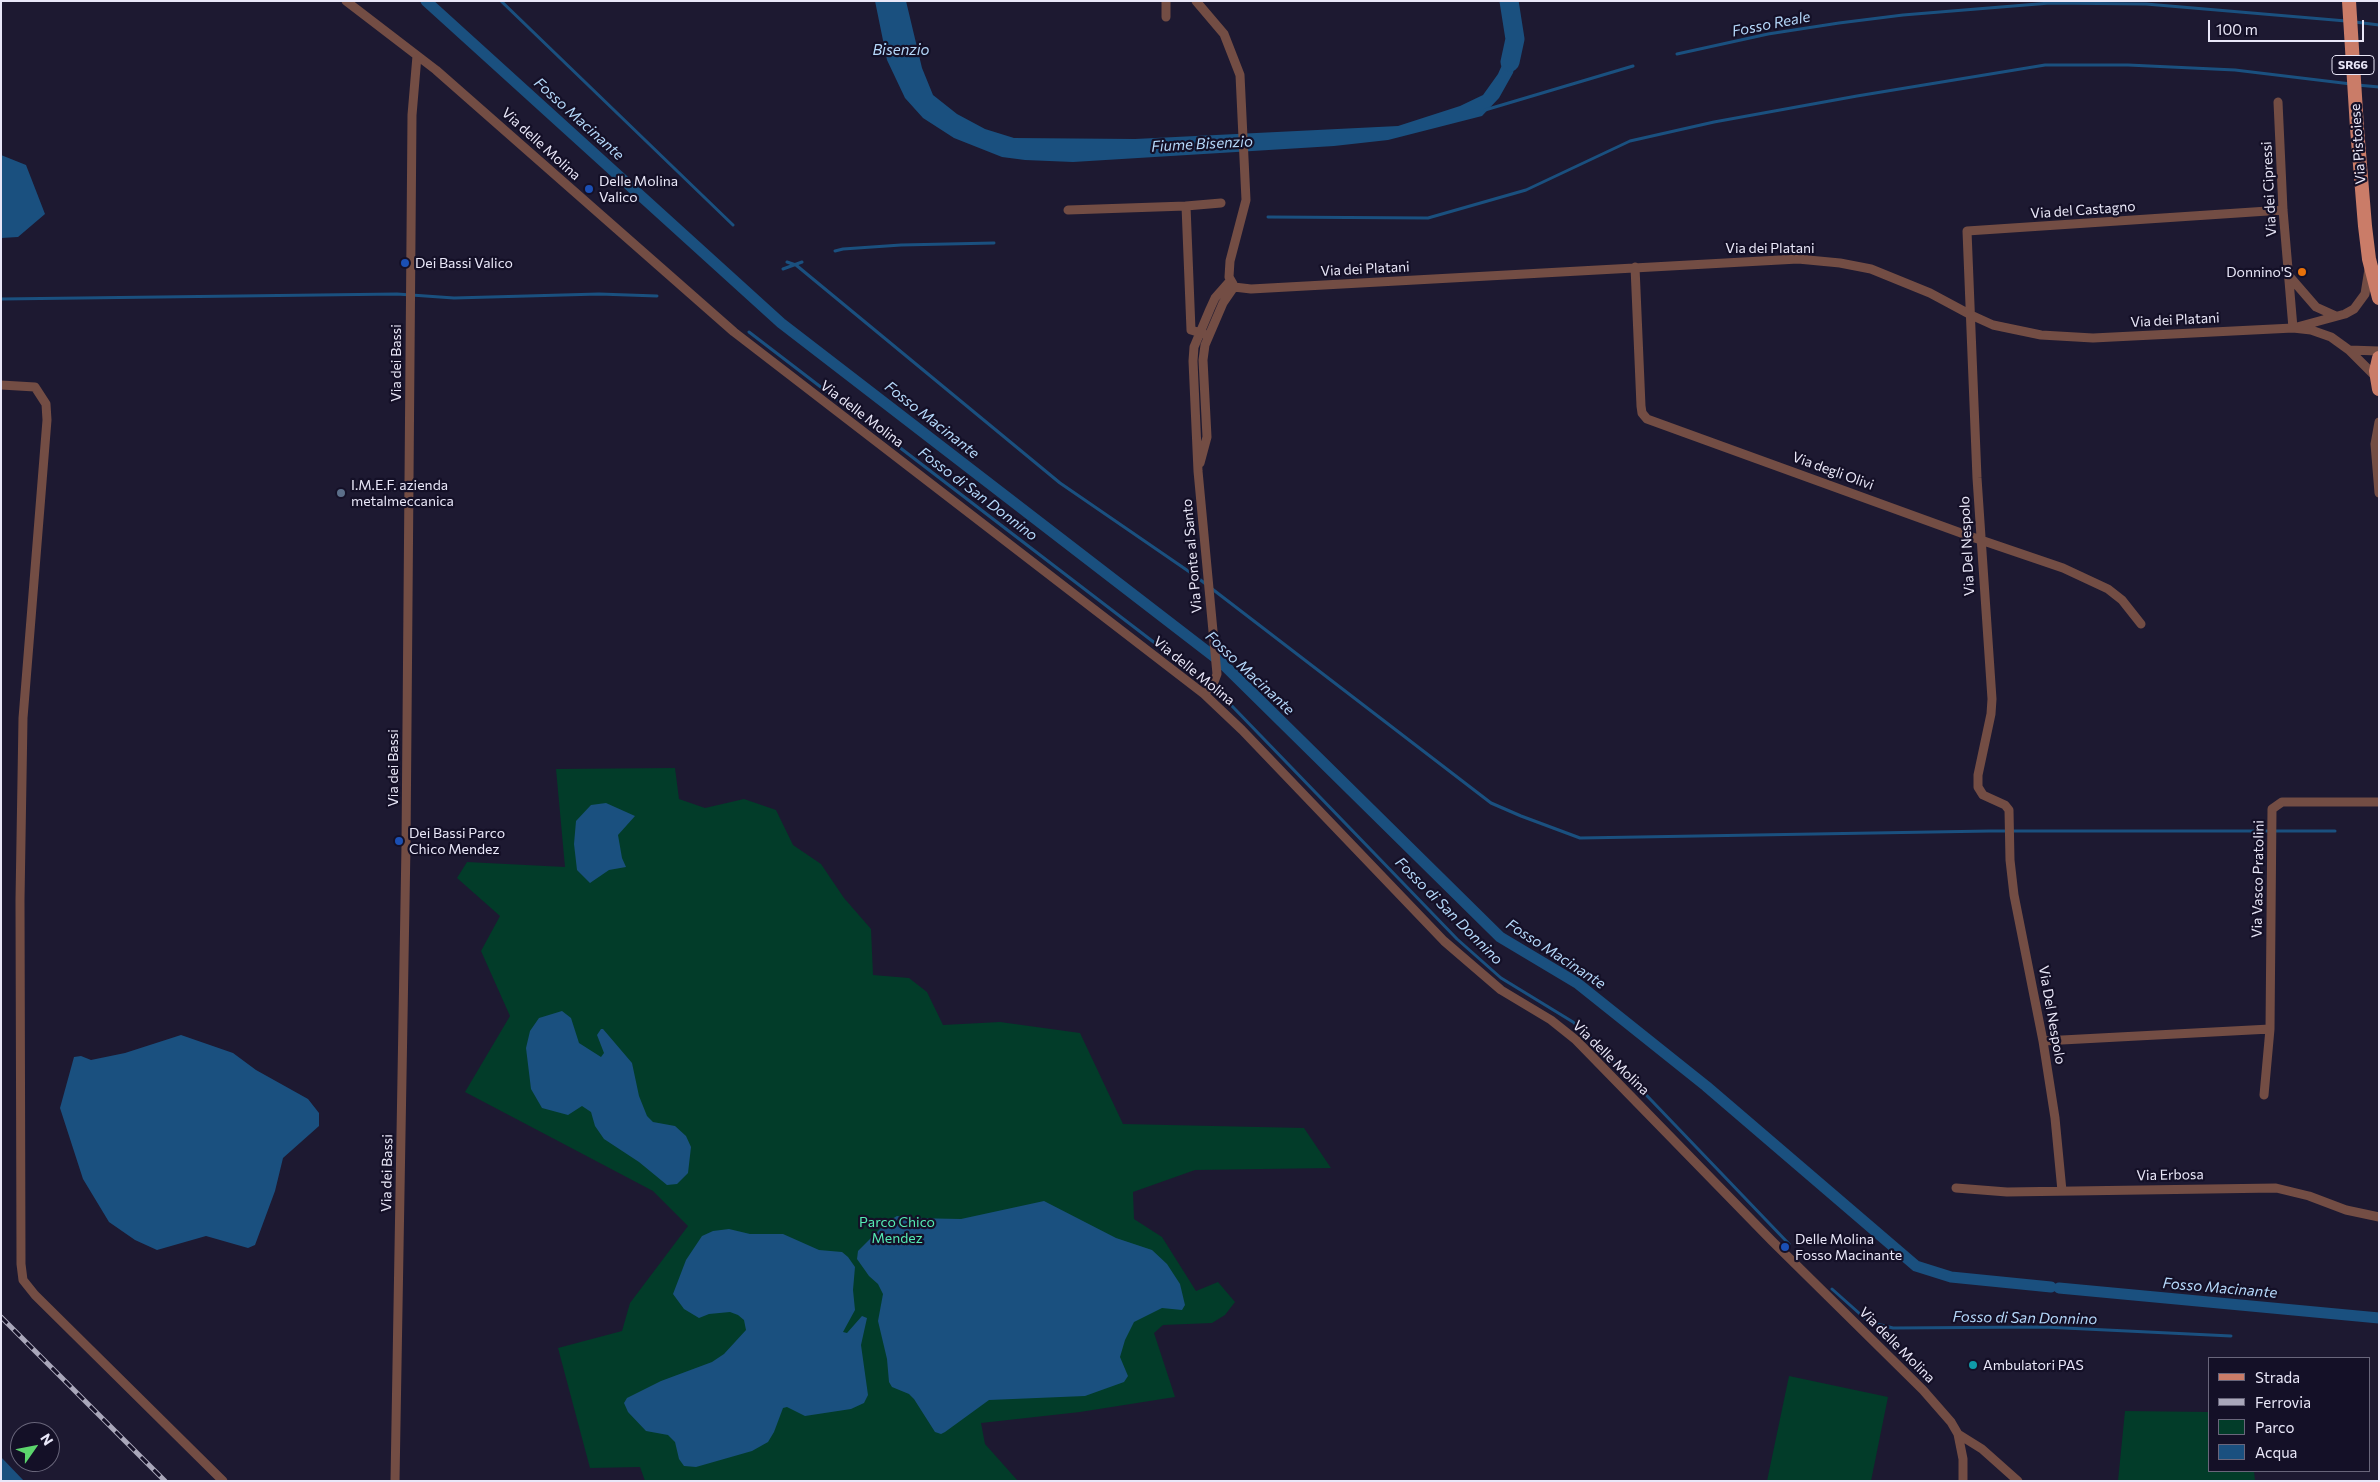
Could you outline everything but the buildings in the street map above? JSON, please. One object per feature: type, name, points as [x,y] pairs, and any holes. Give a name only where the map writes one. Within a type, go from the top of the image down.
[{"type":"main road","name":"Via Pistoiese","points":[[2349,1],[2357,128],[2369,259],[2378,291]]},
{"type":"main road","points":[[2377,383],[2379,358]]},
{"type":"street","name":"Via delle Molina","points":[[346,1],[487,114],[734,332],[1204,694],[1242,730],[1444,941],[1501,990],[1550,1020],[1576,1040],[1772,1241],[1923,1390],[1951,1422],[1958,1434],[1963,1459],[1963,1481]]},
{"type":"street","points":[[1166,1],[1166,17]]},
{"type":"street","points":[[1196,1],[1224,34],[1234,54],[1240,75],[1246,200],[1230,261],[1232,284]]},
{"type":"street","name":"Via dei Bassi","points":[[395,1481],[406,845],[412,115],[417,56]]},
{"type":"street","name":"Via dei Cipressi","points":[[2278,102],[2283,210],[2293,328]]},
{"type":"street","points":[[1068,210],[1221,203]]},
{"type":"street","points":[[1186,206],[1191,330],[1204,334]]},
{"type":"street","name":"Via del Castagno","points":[[1971,315],[1968,231],[2283,210]]},
{"type":"street","name":"Via dei Platani","points":[[1232,284],[1251,290],[1791,259],[1840,263],[1885,274],[1930,293],[1971,315],[2017,331],[2074,338],[2293,328],[2321,332],[2349,350],[2377,383]]},
{"type":"street","name":"Via dei Platani","points":[[2293,328],[2338,316],[2354,309],[2363,298],[2367,288],[2369,259]]},
{"type":"street","name":"Via degli Olivi","points":[[1635,267],[1641,406],[1644,416],[1980,540],[2062,568],[2100,584],[2122,600],[2141,624]]},
{"type":"street","points":[[2288,275],[2316,307],[2326,313],[2338,316]]},
{"type":"street","name":"Via Ponte al Santo","points":[[1204,694],[1214,682],[1216,665],[1198,471],[1207,437],[1203,360],[1204,334],[1232,284]]},
{"type":"street","name":"Via Del Nespolo","points":[[1971,315],[1980,540],[1992,706],[1978,775],[1978,786],[1982,794],[2005,805],[2009,814],[2009,845],[2014,895],[2056,1118],[2062,1191]]},
{"type":"street","points":[[2349,350],[2379,351]]},
{"type":"street","points":[[1,384],[35,387],[46,404],[47,420],[23,718],[20,900],[21,1264],[24,1280],[35,1295],[223,1481]]},
{"type":"street","points":[[2379,422],[2375,438],[2379,493]]},
{"type":"street","name":"Via Vasco Pratolini","points":[[2264,1095],[2270,1029],[2272,809],[2276,804],[2282,802],[2379,802]]},
{"type":"street","points":[[2043,1041],[2270,1029]]},
{"type":"street","name":"Via Erbosa","points":[[1956,1188],[2007,1192],[2276,1188],[2309,1196],[2346,1210],[2379,1217]]},
{"type":"street","name":"Via delle Molina","points":[[1958,1434],[1982,1449],[2018,1481]]},
{"type":"green space","name":"Parco Chico Mendez","points":[[675,768],[679,799],[705,808],[744,799],[776,810],[793,845],[821,864],[844,898],[871,929],[873,975],[909,978],[927,992],[943,1025],[1000,1022],[1080,1033],[1123,1124],[1304,1128],[1331,1168],[1195,1170],[1133,1192],[1134,1219],[1162,1237],[1196,1291],[1218,1282],[1235,1302],[1225,1315],[1212,1323],[1163,1325],[1154,1333],[1175,1397],[1080,1412],[981,1423],[985,1444],[1018,1481],[645,1481],[640,1467],[590,1468],[558,1348],[622,1331],[630,1303],[688,1226],[653,1191],[465,1092],[510,1016],[481,951],[500,916],[457,878],[467,862],[565,867],[556,769]]},
{"type":"green space","points":[[1789,1376],[1888,1397],[1871,1481],[1767,1481]]},
{"type":"green space","points":[[2125,1411],[2208,1412],[2208,1472],[2254,1472],[2255,1481],[2118,1481]]},
{"type":"water","name":"Bisenzio","points":[[875,1],[906,1],[922,68],[933,95],[957,114],[985,129],[1014,138],[1135,139],[1398,126],[1460,106],[1483,95],[1498,74],[1506,56],[1508,35],[1522,39],[1513,73],[1499,98],[1482,116],[1388,140],[1334,146],[1073,162],[1025,160],[1002,157],[954,138],[923,118],[905,98],[887,60]]},
{"type":"water","points":[[1,155],[26,165],[45,214],[18,237],[1,238]]},
{"type":"water","points":[[606,803],[635,816],[618,835],[622,858],[626,867],[609,870],[590,883],[577,870],[574,844],[576,821],[591,805]]},
{"type":"water","points":[[562,1011],[571,1018],[579,1043],[601,1057],[604,1053],[597,1035],[603,1029],[632,1063],[639,1096],[647,1116],[653,1122],[675,1126],[686,1136],[691,1147],[688,1173],[677,1184],[667,1185],[639,1162],[604,1139],[595,1126],[591,1112],[582,1106],[568,1115],[542,1108],[531,1089],[526,1048],[530,1031],[539,1018]]},
{"type":"water","points":[[181,1035],[233,1053],[256,1070],[308,1099],[319,1113],[319,1126],[283,1158],[275,1191],[255,1245],[248,1248],[206,1236],[157,1250],[135,1240],[109,1222],[83,1179],[60,1108],[74,1057],[81,1056],[91,1060],[125,1053]]},
{"type":"water","points":[[1044,1201],[1116,1238],[1152,1250],[1167,1264],[1180,1284],[1185,1305],[1182,1310],[1162,1308],[1134,1322],[1125,1340],[1120,1357],[1128,1376],[1124,1382],[1085,1396],[989,1400],[945,1432],[941,1434],[935,1432],[914,1399],[909,1394],[892,1387],[889,1382],[887,1359],[878,1321],[883,1294],[878,1284],[869,1276],[857,1259],[858,1251],[887,1222],[897,1216],[961,1219]]},
{"type":"water","points":[[729,1229],[750,1234],[783,1234],[819,1250],[842,1252],[848,1257],[855,1267],[853,1290],[855,1310],[843,1332],[847,1333],[862,1316],[867,1318],[861,1345],[868,1395],[864,1403],[851,1409],[805,1416],[787,1407],[783,1408],[768,1442],[752,1451],[696,1467],[684,1466],[679,1459],[675,1442],[668,1435],[646,1431],[628,1412],[624,1403],[627,1398],[661,1381],[712,1362],[724,1354],[746,1330],[744,1320],[730,1312],[709,1314],[699,1318],[684,1309],[673,1294],[686,1260],[702,1236],[713,1231]]},
{"type":"water","points":[[1,1457],[10,1466],[10,1472],[15,1472],[24,1481],[1,1481]]},
{"type":"waterway","name":"Fosso Macinante","points":[[426,1],[781,323],[1221,662],[1500,937],[1577,983],[1706,1086],[1916,1266],[1951,1277],[2051,1287]]},
{"type":"waterway","points":[[501,1],[733,225]]},
{"type":"waterway","name":"Fiume Bisenzio","points":[[1509,1],[1515,39],[1510,62]]},
{"type":"waterway","name":"Fosso Reale","points":[[1677,54],[1768,34],[1839,23],[1903,15],[2050,3],[2146,4],[2346,21]]},
{"type":"waterway","name":"Fosso Reale","points":[[2355,22],[2379,25]]},
{"type":"waterway","points":[[1268,217],[1428,218],[1526,190],[1630,141],[1714,122],[2045,65],[2128,65],[2235,70],[2351,84]]},
{"type":"waterway","points":[[1485,110],[1633,66]]},
{"type":"waterway","points":[[2357,85],[2379,87]]},
{"type":"waterway","points":[[835,251],[901,245],[994,243]]},
{"type":"waterway","points":[[787,262],[796,265],[1060,483],[1194,575],[1491,803],[1580,838],[1990,831],[2335,831]]},
{"type":"waterway","points":[[783,269],[802,262]]},
{"type":"waterway","points":[[1,299],[397,294],[454,298],[599,294],[657,296]]},
{"type":"waterway","name":"Fosso di San Donnino","points":[[749,332],[1194,673]]},
{"type":"waterway","name":"Fosso di San Donnino","points":[[1232,706],[1457,939],[1501,978],[1573,1022],[1606,1053],[1789,1244]]},
{"type":"waterway","name":"Fosso Macinante","points":[[2059,1288],[2379,1318]]},
{"type":"waterway","name":"Fosso di San Donnino","points":[[1832,1289],[1869,1322],[1893,1328],[2044,1327],[2231,1336]]},
{"type":"railway","points":[[1,1317],[165,1481]]},
{"type":"place","name":"Delle Molina Valico","points":[[589,189]]},
{"type":"place","name":"Dei Bassi Valico","points":[[405,263]]},
{"type":"place","name":"Donnino'S","points":[[2302,272]]},
{"type":"place","name":"I.M.E.F. azienda metalmeccanica","points":[[341,493]]},
{"type":"place","name":"Dei Bassi Parco Chico Mendez","points":[[399,841]]},
{"type":"place","name":"Delle Molina Fosso Macinante","points":[[1785,1247]]},
{"type":"place","name":"Ambulatori PAS","points":[[1973,1365]]}]
